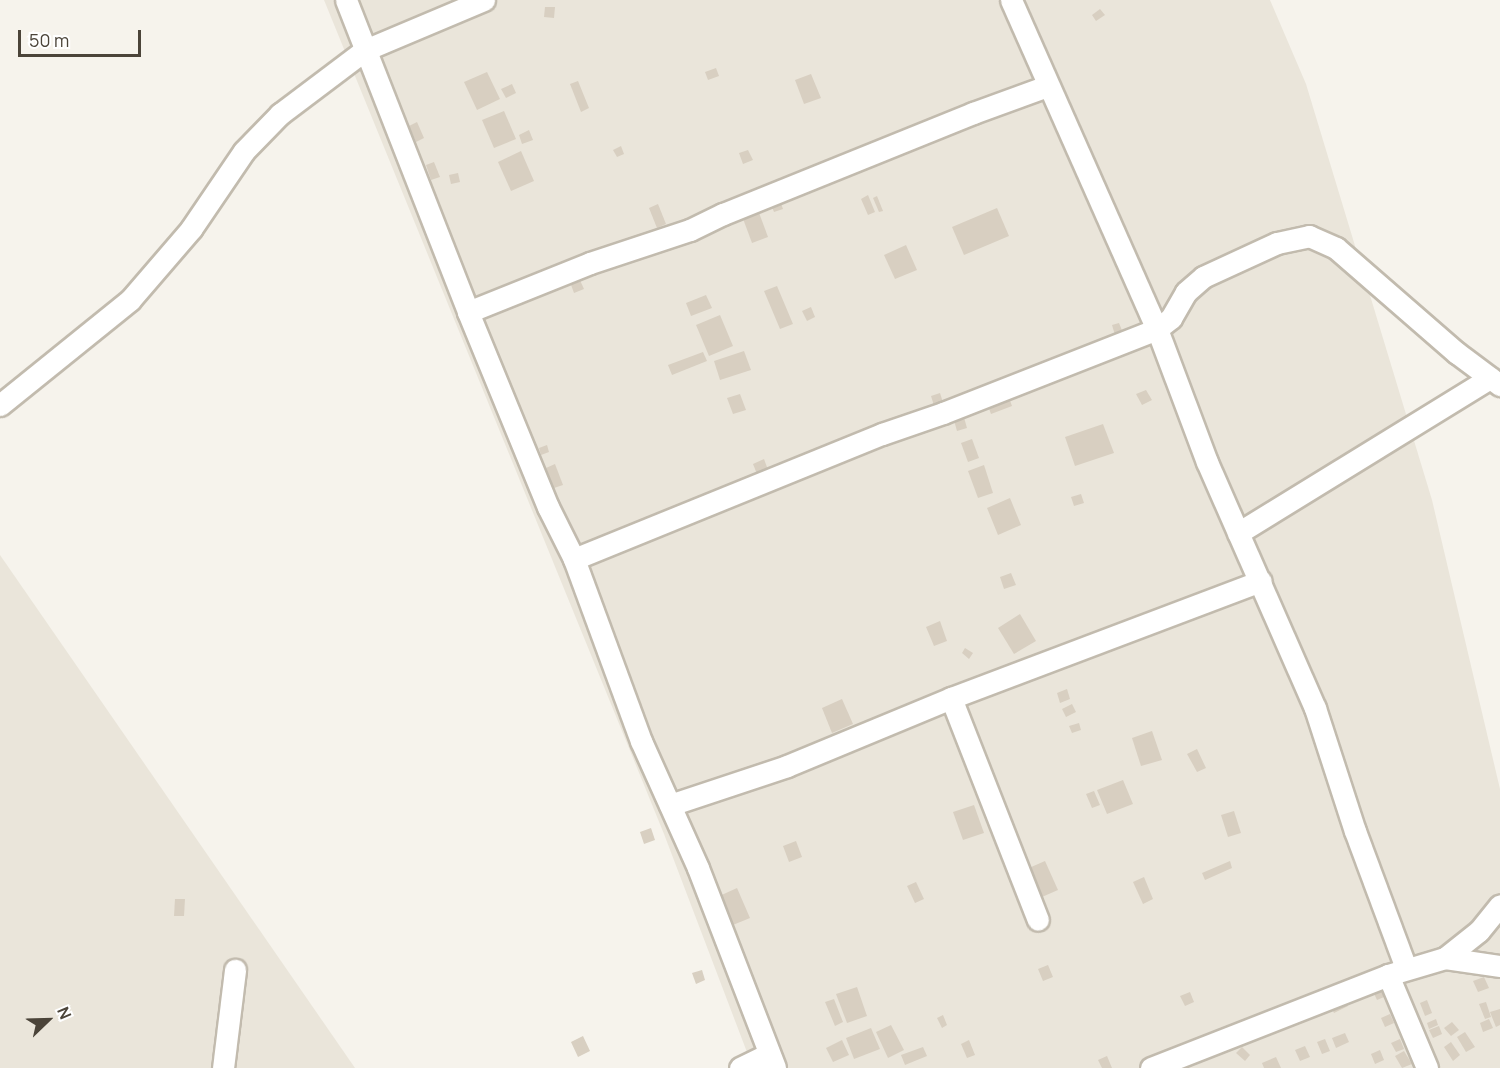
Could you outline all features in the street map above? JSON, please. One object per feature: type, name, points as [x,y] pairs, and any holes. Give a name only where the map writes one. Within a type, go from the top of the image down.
[{"type":"street","points":[[345,0],[468,312],[548,507],[574,559],[641,741],[698,868],[772,1061],[740,1068]]},
{"type":"street","points":[[0,405],[130,300],[191,229],[244,151],[280,114],[365,50],[484,0]]},
{"type":"street","points":[[1011,0],[1047,86],[1157,329],[1184,405],[1315,708],[1427,1068]]},
{"type":"street","points":[[468,312],[590,263],[690,230],[723,214],[973,113],[1047,86]]},
{"type":"street","points":[[574,559],[882,434],[943,413],[1157,329],[1171,318],[1186,292],[1203,277],[1277,243],[1309,236],[1336,248],[1457,353],[1495,382],[1238,533]]},
{"type":"street","points":[[670,805],[806,759],[951,698],[1261,581]]},
{"type":"street","points":[[951,698],[1038,920]]},
{"type":"street","points":[[1151,1068],[1397,972],[1445,958],[1479,931],[1500,905]]},
{"type":"street","points":[[1445,958],[1500,966]]},
{"type":"street","points":[[223,1068],[235,970]]},
{"type":"shaded area","points":[[324,0],[1270,0],[1306,84],[1432,500],[1500,789],[1500,1068],[753,1068],[664,834]]},
{"type":"shaded area","points":[[0,555],[355,1068],[0,1068]]},
{"type":"building","points":[[545,7],[555,7],[554,18],[544,17]]},
{"type":"building","points":[[1100,9],[1105,15],[1096,21],[1092,15]]},
{"type":"building","points":[[716,68],[719,76],[708,80],[705,72]]},
{"type":"building","points":[[487,72],[500,99],[477,110],[464,82]]},
{"type":"building","points":[[811,74],[821,98],[804,104],[795,80]]},
{"type":"building","points":[[578,81],[589,108],[581,112],[570,84]]},
{"type":"building","points":[[512,84],[516,93],[506,98],[501,89]]},
{"type":"building","points":[[504,111],[516,139],[494,148],[482,120]]},
{"type":"building","points":[[417,122],[424,138],[416,142],[409,126]]},
{"type":"building","points":[[529,130],[533,140],[522,144],[519,135]]},
{"type":"building","points":[[621,146],[624,154],[617,157],[613,150]]},
{"type":"building","points":[[748,150],[753,160],[743,164],[739,153]]},
{"type":"building","points":[[521,151],[534,181],[511,191],[498,162]]},
{"type":"building","points":[[434,162],[440,177],[431,180],[426,165]]},
{"type":"building","points":[[458,173],[460,182],[451,184],[449,175]]},
{"type":"building","points":[[868,195],[875,212],[868,215],[861,199]]},
{"type":"building","points":[[877,196],[883,211],[879,212],[873,198]]},
{"type":"building","points":[[779,198],[783,209],[774,212],[770,202]]},
{"type":"building","points":[[658,204],[666,224],[657,228],[649,208]]},
{"type":"building","points":[[997,208],[1009,236],[964,255],[952,227]]},
{"type":"building","points":[[758,210],[768,237],[752,243],[742,216]]},
{"type":"building","points":[[906,245],[917,270],[895,279],[884,255]]},
{"type":"building","points":[[579,278],[584,289],[574,293],[570,282]]},
{"type":"building","points":[[777,286],[793,324],[780,329],[764,291]]},
{"type":"building","points":[[706,295],[712,308],[691,316],[686,303]]},
{"type":"building","points":[[811,307],[815,317],[807,321],[802,311]]},
{"type":"building","points":[[720,315],[733,346],[709,356],[696,325]]},
{"type":"building","points":[[1119,323],[1123,333],[1115,335],[1112,325]]},
{"type":"building","points":[[744,351],[751,370],[720,380],[714,361]]},
{"type":"building","points":[[703,352],[707,361],[672,375],[668,365]]},
{"type":"building","points":[[1146,390],[1152,400],[1142,405],[1136,394]]},
{"type":"building","points":[[940,393],[944,406],[935,409],[931,396]]},
{"type":"building","points":[[740,394],[746,410],[733,414],[727,398]]},
{"type":"building","points":[[1008,395],[1012,406],[991,414],[987,403]]},
{"type":"building","points":[[963,414],[967,428],[957,431],[953,417]]},
{"type":"building","points":[[1103,424],[1114,453],[1075,466],[1065,437]]},
{"type":"building","points":[[972,439],[979,458],[968,462],[961,443]]},
{"type":"building","points":[[547,445],[549,452],[541,455],[539,448]]},
{"type":"building","points":[[764,459],[768,470],[757,474],[753,464]]},
{"type":"building","points":[[555,464],[563,485],[554,488],[546,468]]},
{"type":"building","points":[[984,465],[993,493],[978,498],[968,471]]},
{"type":"building","points":[[1081,494],[1084,503],[1074,506],[1071,497]]},
{"type":"building","points":[[1010,498],[1021,525],[998,535],[987,508]]},
{"type":"building","points":[[1011,573],[1016,585],[1004,589],[1000,577]]},
{"type":"building","points":[[1020,614],[1036,641],[1014,654],[998,628]]},
{"type":"building","points":[[940,621],[947,641],[934,646],[926,627]]},
{"type":"building","points":[[965,648],[973,653],[969,659],[962,653]]},
{"type":"building","points":[[1067,689],[1070,699],[1060,703],[1057,693]]},
{"type":"building","points":[[842,699],[853,724],[832,733],[822,708]]},
{"type":"building","points":[[1072,704],[1076,712],[1066,717],[1062,709]]},
{"type":"building","points":[[1079,723],[1081,730],[1072,733],[1069,726]]},
{"type":"building","points":[[1152,731],[1162,760],[1141,766],[1132,738]]},
{"type":"building","points":[[1197,749],[1206,768],[1197,772],[1187,754]]},
{"type":"building","points":[[1123,780],[1133,804],[1107,814],[1097,790]]},
{"type":"building","points":[[1094,791],[1100,805],[1092,808],[1086,794]]},
{"type":"building","points":[[974,805],[984,833],[963,840],[953,812]]},
{"type":"building","points":[[1234,811],[1241,833],[1228,837],[1221,815]]},
{"type":"building","points":[[651,828],[655,840],[644,844],[640,832]]},
{"type":"building","points":[[796,841],[802,857],[789,862],[783,846]]},
{"type":"building","points":[[1045,861],[1058,890],[1035,900],[1022,871]]},
{"type":"building","points":[[1230,861],[1232,868],[1205,880],[1202,873]]},
{"type":"building","points":[[1144,877],[1153,899],[1143,904],[1133,882]]},
{"type":"building","points":[[916,882],[924,899],[915,903],[907,886]]},
{"type":"building","points":[[737,888],[750,918],[728,927],[715,898]]},
{"type":"building","points":[[175,899],[185,899],[184,916],[174,916]]},
{"type":"building","points":[[1048,965],[1053,977],[1043,981],[1038,969]]},
{"type":"building","points":[[702,970],[705,980],[696,984],[692,973]]},
{"type":"building","points":[[1484,977],[1489,988],[1478,992],[1473,981]]},
{"type":"building","points":[[1379,984],[1384,997],[1377,1000],[1371,987]]},
{"type":"building","points":[[857,987],[867,1016],[847,1023],[836,994]]},
{"type":"building","points":[[1190,992],[1194,1002],[1185,1006],[1180,996]]},
{"type":"building","points":[[1343,996],[1348,1006],[1334,1013],[1329,1003]]},
{"type":"building","points":[[834,999],[843,1022],[835,1026],[825,1002]]},
{"type":"building","points":[[1427,1000],[1432,1013],[1425,1016],[1420,1003]]},
{"type":"building","points":[[1486,1002],[1491,1017],[1485,1019],[1479,1004]]},
{"type":"building","points":[[1500,1009],[1500,1025],[1496,1027],[1490,1012]]},
{"type":"building","points":[[1390,1014],[1394,1023],[1385,1027],[1381,1018]]},
{"type":"building","points":[[943,1015],[947,1025],[942,1028],[937,1018]]},
{"type":"building","points":[[1436,1019],[1438,1025],[1429,1029],[1427,1023]]},
{"type":"building","points":[[1489,1019],[1493,1028],[1483,1032],[1480,1023]]},
{"type":"building","points":[[1452,1022],[1459,1030],[1451,1036],[1444,1028]]},
{"type":"building","points":[[891,1025],[904,1050],[888,1058],[876,1032]]},
{"type":"building","points":[[1439,1026],[1442,1034],[1433,1038],[1429,1030]]},
{"type":"building","points":[[871,1028],[880,1049],[854,1059],[846,1038]]},
{"type":"building","points":[[1465,1032],[1475,1047],[1466,1052],[1457,1037]]},
{"type":"building","points":[[1345,1033],[1349,1042],[1336,1048],[1332,1038]]},
{"type":"building","points":[[583,1036],[590,1051],[578,1057],[571,1042]]},
{"type":"building","points":[[1325,1039],[1330,1051],[1322,1054],[1317,1042]]},
{"type":"building","points":[[1400,1039],[1404,1049],[1396,1052],[1391,1043]]},
{"type":"building","points":[[842,1040],[849,1055],[833,1062],[826,1048]]},
{"type":"building","points":[[969,1040],[975,1055],[967,1058],[961,1044]]},
{"type":"building","points":[[1451,1042],[1460,1055],[1453,1061],[1444,1047]]},
{"type":"building","points":[[1305,1046],[1310,1057],[1300,1061],[1295,1050]]},
{"type":"building","points":[[923,1047],[927,1056],[905,1065],[901,1055]]},
{"type":"building","points":[[1242,1047],[1250,1055],[1245,1061],[1236,1053]]},
{"type":"building","points":[[1380,1050],[1384,1060],[1375,1064],[1371,1054]]},
{"type":"building","points":[[1404,1051],[1412,1064],[1402,1068],[1395,1056]]},
{"type":"building","points":[[1107,1056],[1112,1068],[1102,1068],[1098,1060]]},
{"type":"building","points":[[1276,1057],[1281,1068],[1264,1068],[1262,1063]]}]
